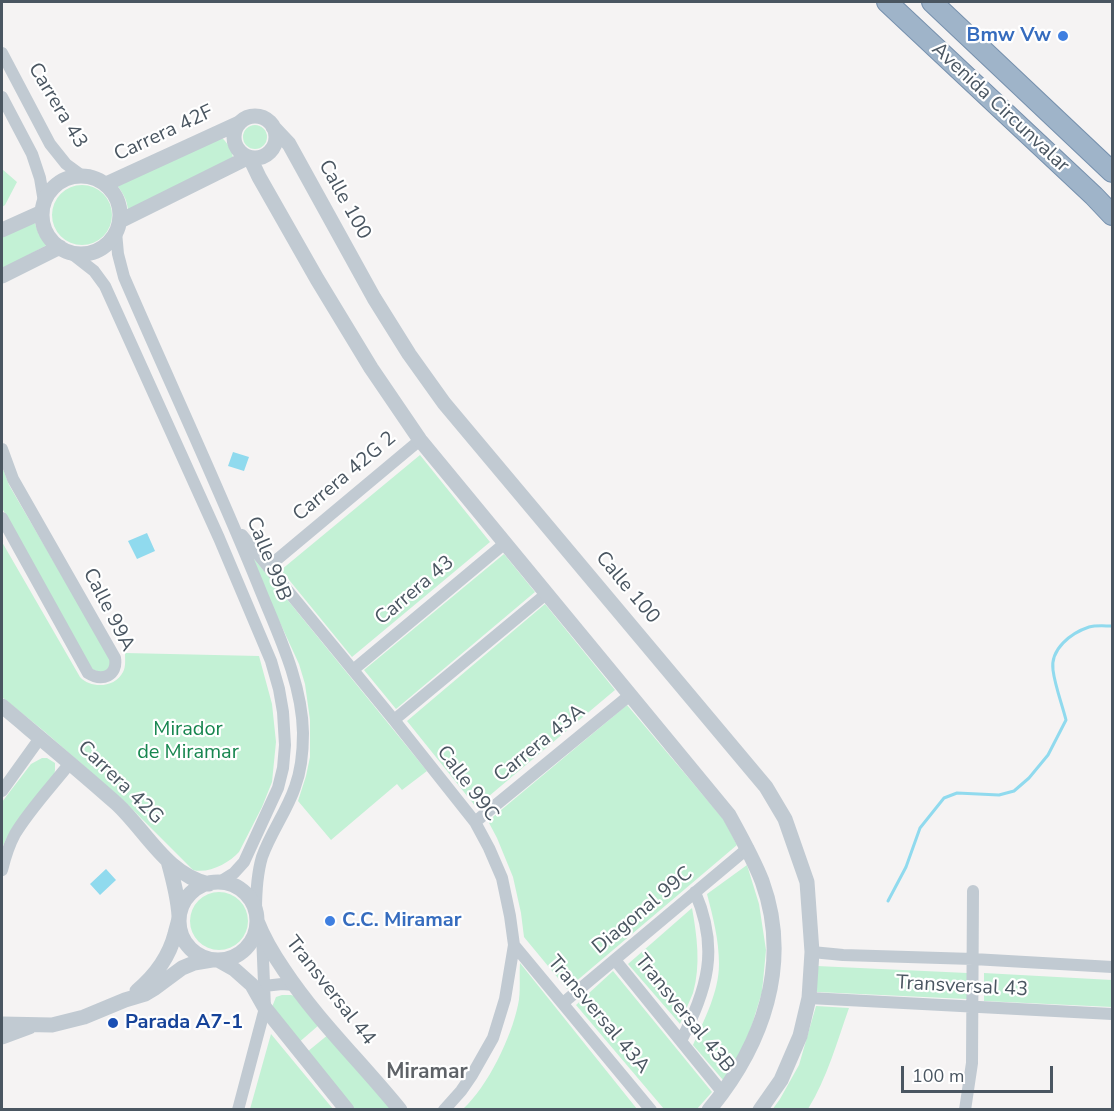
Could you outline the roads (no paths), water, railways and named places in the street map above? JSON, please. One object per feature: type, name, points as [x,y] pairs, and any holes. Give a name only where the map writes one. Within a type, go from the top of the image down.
[{"type":"highway","name":"Avenida Circunvalar","points":[[889,2],[1113,215]]},
{"type":"highway","name":"Avenida Circunvalar","points":[[932,2],[1113,172]]},
{"type":"street","name":"Carrera 43","points":[[2,53],[50,144],[66,164],[81,176]]},
{"type":"street","points":[[2,97],[32,154],[40,177],[43,207],[44,225],[50,238],[65,250],[85,254],[97,250],[108,243],[118,226],[120,207],[115,194],[106,184],[94,178],[81,176],[69,178],[58,183],[50,192],[43,207],[2,230]]},
{"type":"street","points":[[118,226],[249,158],[262,158],[272,150],[276,139],[273,127],[264,118],[250,116],[235,128],[233,140],[238,151],[249,158],[326,295],[371,368],[420,440],[729,815],[748,848],[762,882],[770,912],[773,933],[771,986],[759,1030],[744,1060],[709,1110]]},
{"type":"street","name":"Carrera 42F","points":[[106,184],[239,123]]},
{"type":"street","name":"Calle 100","points":[[273,127],[289,144],[374,298],[409,354],[444,403],[766,787],[785,819],[807,882],[812,952],[808,998],[800,1036],[781,1080],[760,1110]]},
{"type":"street","name":"Calle 99B","points":[[118,226],[118,254],[123,277],[233,525],[287,657],[296,684],[302,718],[299,774],[263,854],[256,889],[265,1008],[238,1110]]},
{"type":"street","points":[[2,276],[65,250]]},
{"type":"street","name":"Calle 99B","points":[[65,250],[94,271],[105,286],[219,538],[271,661],[279,689],[285,745],[278,788],[244,862],[234,873],[214,883]]},
{"type":"street","name":"Carrera 42G 2","points":[[268,567],[420,440]]},
{"type":"street","name":"Calle 99A","points":[[2,449],[14,478],[115,658],[115,670],[111,673],[105,677],[95,677],[88,672],[2,518]]},
{"type":"street","name":"Calle 99C","points":[[233,525],[475,822],[502,878],[514,945],[505,999],[493,1038],[472,1075],[444,1110]]},
{"type":"street","name":"Carrera 43","points":[[353,670],[504,544]]},
{"type":"street","points":[[394,720],[546,594]]},
{"type":"street","name":"Carrera 43A","points":[[475,822],[630,695]]},
{"type":"street","name":"Carrera 42G","points":[[2,706],[120,807],[168,861],[192,879],[214,883]]},
{"type":"street","points":[[2,791],[40,738]]},
{"type":"street","points":[[2,870],[6,854],[25,819],[70,763]]},
{"type":"street","name":"Diagonal 99C","points":[[563,1003],[748,848]]},
{"type":"street","name":"Carrera 42G","points":[[168,861],[176,892],[179,918]]},
{"type":"street","points":[[2,1024],[52,1025],[68,1022],[145,994],[182,968],[195,963],[228,959],[237,955],[246,949],[256,931],[258,922],[252,901],[237,887],[225,883],[200,887],[189,895],[182,906],[172,943],[160,967],[149,980],[125,1000]]},
{"type":"street","points":[[965,1110],[972,1063],[973,891]]},
{"type":"street","points":[[681,1041],[697,1009],[709,963],[708,932],[695,892]]},
{"type":"street","points":[[179,918],[180,931],[185,943],[194,952],[234,969],[248,981],[265,1008],[347,1110]]},
{"type":"street","name":"Transversal 44","points":[[258,922],[267,944],[294,985],[400,1110]]},
{"type":"street","name":"Transversal 43A","points":[[514,945],[651,1110]]},
{"type":"street","name":"Transversal 43","points":[[812,952],[1113,967]]},
{"type":"street","name":"Transversal 43B","points":[[615,960],[723,1093]]},
{"type":"street","points":[[264,986],[294,985]]},
{"type":"street","name":"Transversal 43","points":[[808,998],[1113,1014]]},
{"type":"street","points":[[2,1037],[34,1025]]},
{"type":"water","points":[[233,452],[249,457],[244,471],[228,466]]},
{"type":"water","points":[[147,533],[155,551],[137,559],[128,541]]},
{"type":"water","points":[[106,869],[116,880],[100,895],[90,884]]},
{"type":"waterway","points":[[888,901],[906,867],[920,828],[944,798],[957,793],[999,795],[1014,791],[1029,778],[1048,755],[1066,720],[1054,676],[1055,655],[1063,643],[1082,630],[1095,626],[1112,626]]},
{"type":"place","name":"Bmw Vw","points":[[1063,36]]},
{"type":"place","name":"C.C. Miramar","points":[[330,921]]},
{"type":"place","name":"Parada A7-1","points":[[113,1023]]},
{"type":"district","name":"Miramar","points":[[427,1073]]},
{"type":"park label","name":"Mirador de Miramar","points":[[188,742]]}]
